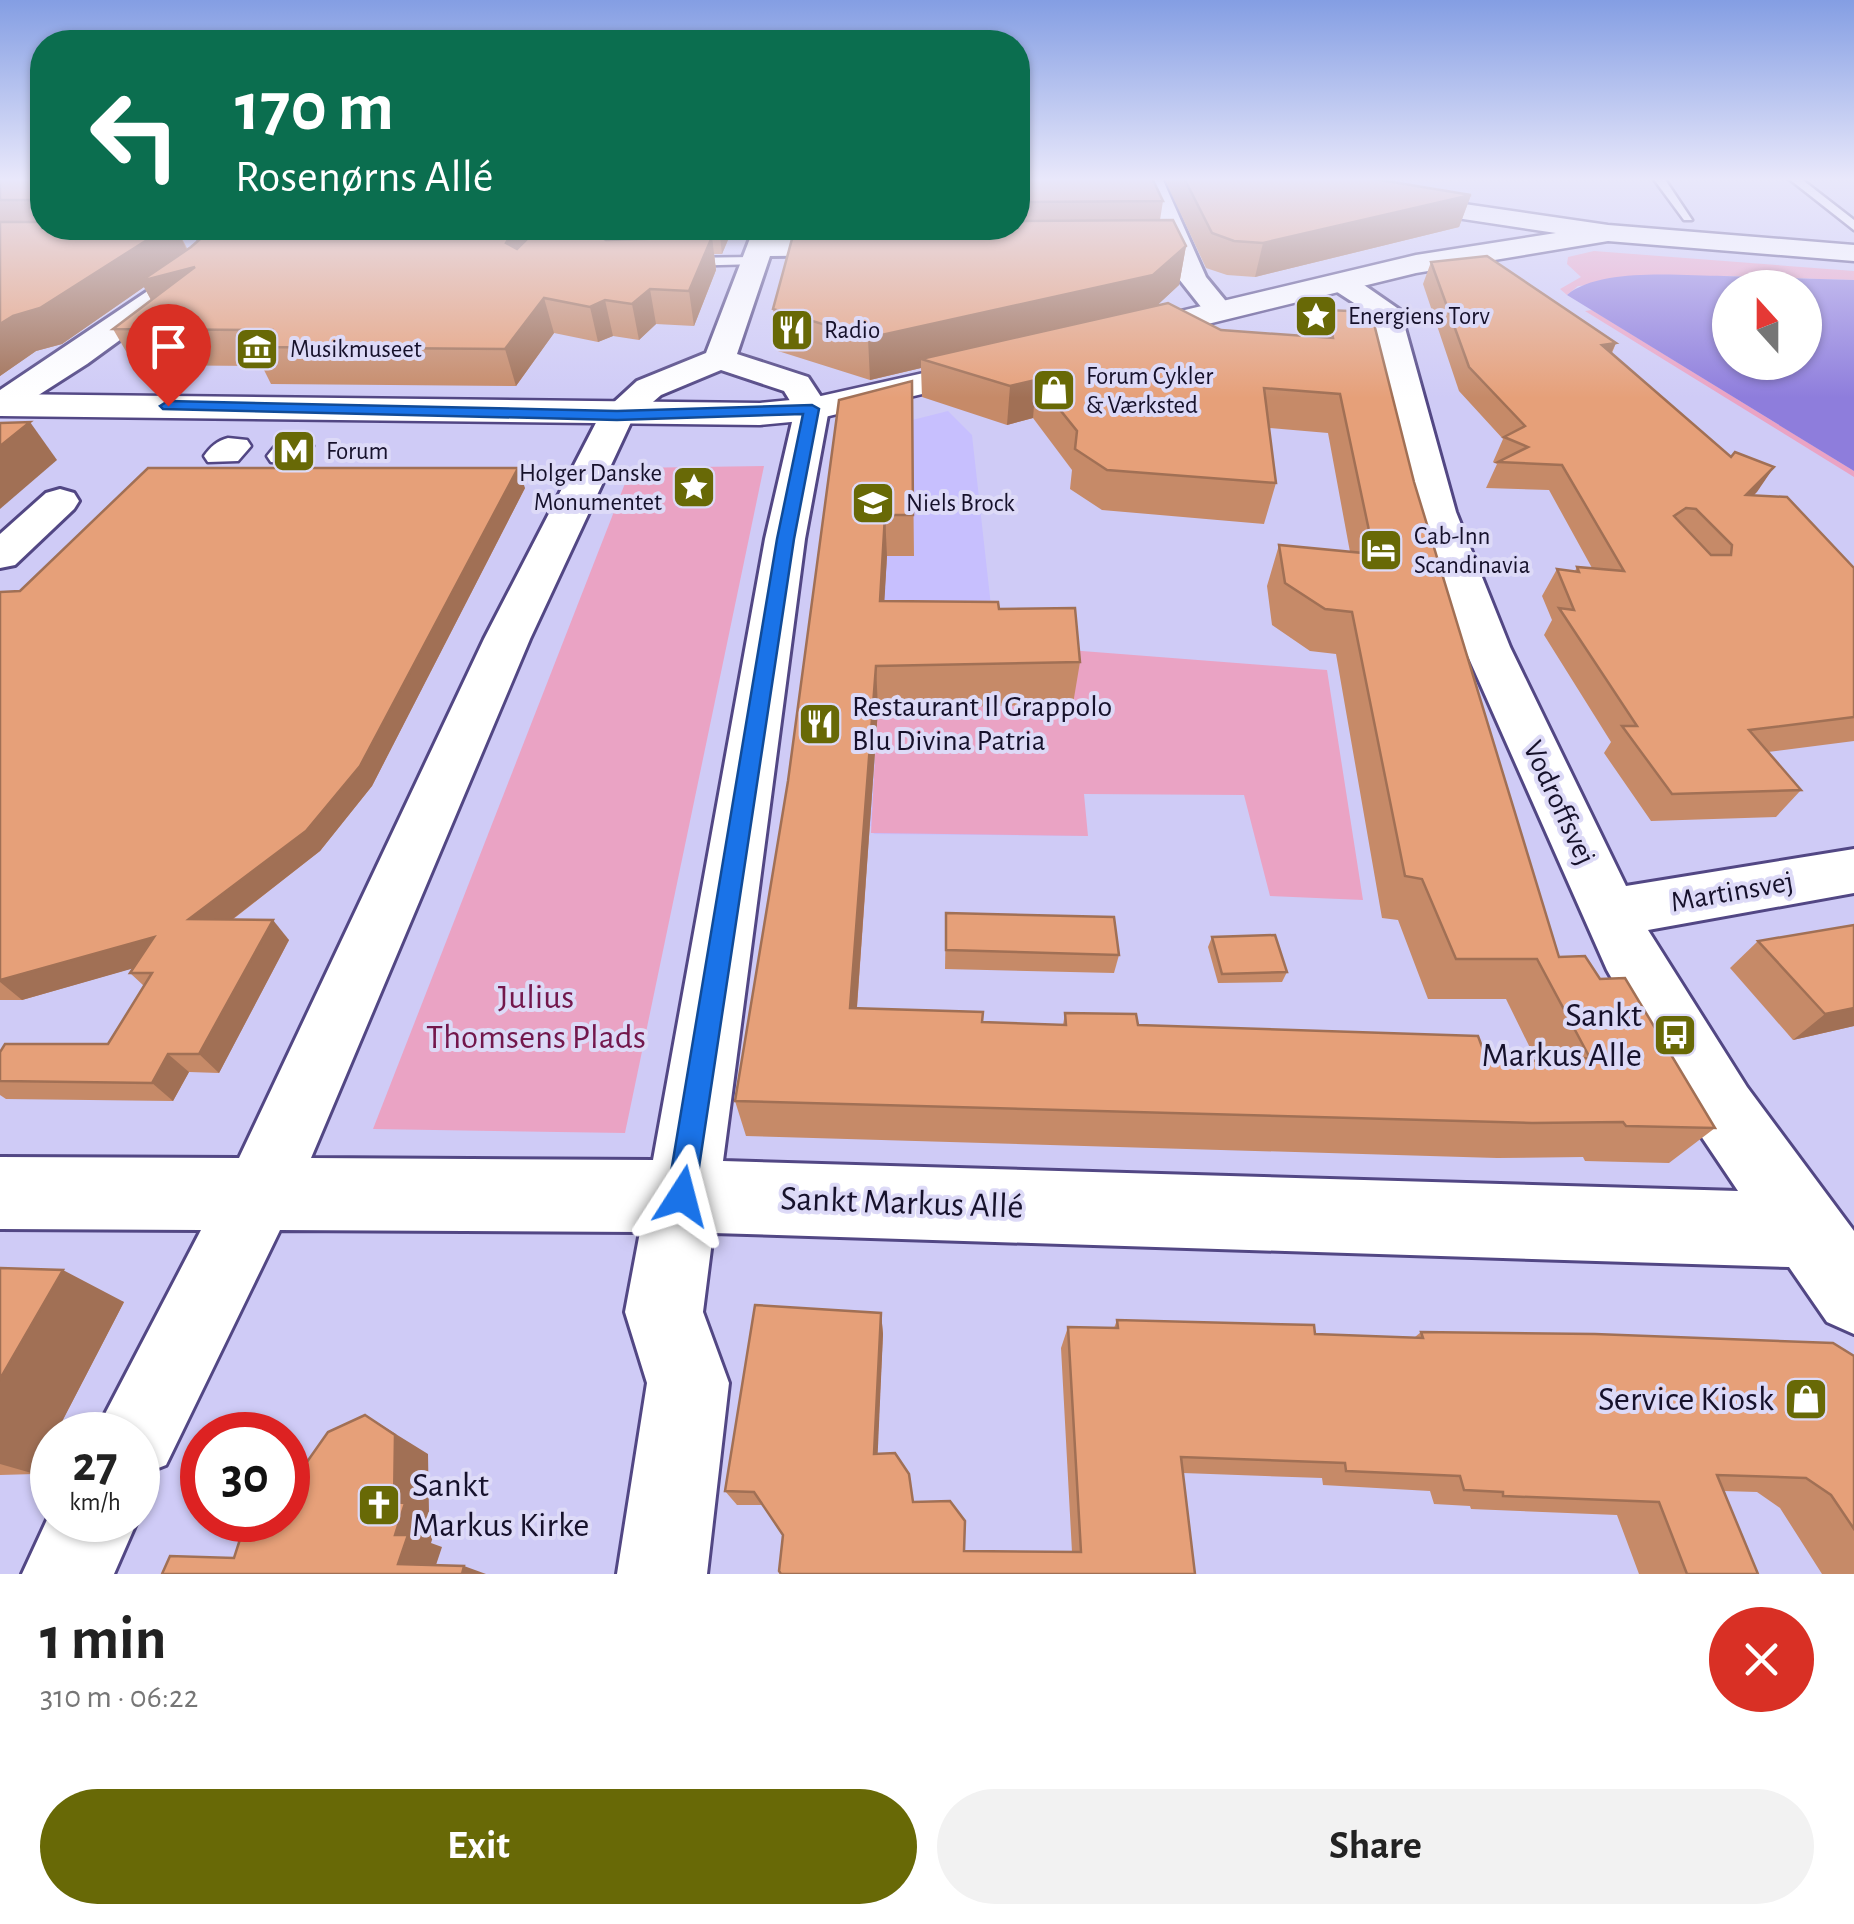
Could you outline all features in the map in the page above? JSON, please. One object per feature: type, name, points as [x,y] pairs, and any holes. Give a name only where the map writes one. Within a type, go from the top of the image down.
[{"type":"street","points":[[0,405],[76,357],[195,272],[205,264],[202,251]]},
{"type":"street","points":[[720,359],[758,251]]},
{"type":"street","points":[[1171,251],[1219,310]]},
{"type":"street","points":[[1416,264],[1441,251]]},
{"type":"street","points":[[1100,341],[1470,251]]},
{"type":"street","name":"Vodroffsvej","points":[[1340,282],[1384,310],[1436,512],[1487,647],[1610,913],[1669,1026],[1804,1230],[1854,1295]]},
{"type":"street","points":[[148,1412],[259,1195],[507,639],[617,415],[648,388],[720,359],[796,384],[812,409],[786,539],[664,1312],[688,1383],[662,1574]]},
{"type":"street","points":[[0,405],[393,408],[617,415],[812,409],[1025,360]]},
{"type":"street","points":[[0,556],[60,500]]},
{"type":"street","name":"Martinsvej","points":[[1610,913],[1854,871]]},
{"type":"street","name":"Sankt Markus Allé","points":[[0,1193],[682,1196],[1804,1230]]},
{"type":"street","points":[[67,1574],[83,1542]]},
{"type":"lane","points":[[662,262],[723,251]]},
{"type":"shaded area","points":[[1712,276],[1712,380],[1822,380],[1822,279],[1854,280],[1854,471],[1567,295],[1582,286],[1620,277]]},
{"type":"shaded area","points":[[948,411],[972,435],[995,642],[1088,836],[874,834],[871,826],[794,824],[841,438]]},
{"type":"green space","points":[[1600,251],[1854,271],[1854,280],[1822,279],[1822,270],[1712,270],[1712,277],[1578,286],[1567,295],[1560,289],[1581,277],[1567,264],[1568,257]]},
{"type":"green space","points":[[1592,310],[1854,471],[1854,477],[1585,311]]},
{"type":"green space","name":"Julius Thomsens Plads","points":[[764,466],[625,1133],[373,1129],[631,468]]},
{"type":"green space","points":[[1069,650],[1327,670],[1363,900],[1270,896],[1244,795],[1084,794],[1088,836],[871,833],[878,701]]},
{"type":"building","points":[[0,251],[129,251],[40,308],[0,324]]},
{"type":"building","points":[[184,251],[706,251],[689,291],[650,289],[632,304],[605,300],[590,307],[544,298],[505,349],[253,347],[271,330],[113,329],[195,267],[141,281]]},
{"type":"building","points":[[789,251],[1180,251],[1153,275],[868,338],[773,309]]},
{"type":"building","points":[[1487,256],[1616,343],[1602,345],[1731,457],[1735,452],[1774,467],[1746,495],[1787,497],[1854,568],[1854,717],[1749,730],[1801,790],[1672,794],[1622,726],[1637,726],[1559,608],[1574,610],[1557,569],[1624,571],[1562,465],[1498,462],[1528,447],[1504,437],[1525,426],[1469,367],[1431,262]],"holes":[[[1686,508],[1696,509],[1732,545],[1731,555],[1711,555],[1674,516]]]},
{"type":"building","points":[[1168,303],[1221,330],[1333,338],[1328,310],[1371,312],[1414,482],[1559,957],[1585,956],[1600,979],[1625,978],[1715,1128],[1626,1126],[1623,1122],[1532,1123],[735,1101],[788,781],[839,400],[912,381],[913,515],[885,515],[880,601],[998,602],[999,609],[1075,608],[1080,662],[876,666],[850,1008],[983,1012],[982,1022],[1066,1025],[1065,1013],[1136,1014],[1138,1025],[1478,1036],[1488,1063],[1590,1058],[1537,959],[1456,959],[1422,879],[1405,876],[1352,612],[1325,609],[1285,583],[1279,545],[1374,554],[1340,394],[1264,388],[1276,483],[1107,470],[1075,449],[1077,431],[1036,380],[1010,386],[921,359]]},
{"type":"building","points":[[30,422],[0,446],[0,423]]},
{"type":"building","name":"Forum","points":[[148,468],[518,468],[360,766],[306,831],[189,919],[273,920],[199,1054],[168,1054],[152,1083],[0,1081],[0,1052],[5,1044],[108,1044],[152,973],[130,973],[154,937],[0,980],[0,592],[20,591]]},
{"type":"building","points":[[946,913],[1114,917],[1119,955],[946,950]]},
{"type":"building","points":[[1854,925],[1854,1008],[1825,1014],[1758,941]]},
{"type":"building","points":[[1275,935],[1287,972],[1222,974],[1212,937]]},
{"type":"building","points":[[0,1268],[63,1270],[0,1379]]},
{"type":"building","points":[[755,1305],[881,1313],[874,1454],[895,1453],[909,1474],[913,1502],[950,1501],[965,1521],[964,1551],[1081,1552],[1068,1327],[1118,1328],[1117,1320],[1314,1325],[1315,1334],[1423,1338],[1421,1332],[1833,1343],[1854,1356],[1854,1529],[1831,1495],[1806,1478],[1717,1475],[1758,1574],[1687,1574],[1659,1502],[1503,1496],[1503,1492],[1464,1490],[1460,1476],[1346,1471],[1345,1463],[1181,1457],[1195,1574],[781,1574],[783,1535],[754,1492],[725,1491]]},
{"type":"building","name":"Sankt Markus Kirke","points":[[365,1415],[395,1435],[394,1502],[405,1503],[395,1535],[408,1535],[398,1564],[464,1566],[462,1574],[162,1574],[170,1556],[234,1558],[239,1542],[310,1542],[310,1458],[328,1432]]},
{"type":"place","name":"Energiens Torv","points":[[1316,316]]},
{"type":"place","name":"Radio","points":[[792,330]]},
{"type":"place","name":"Musikmuseet","points":[[257,349]]},
{"type":"place","name":"Forum Cykler & Værksted","points":[[1054,390]]},
{"type":"place","name":"Forum","points":[[294,451]]},
{"type":"place","name":"Holger Danske Monumentet","points":[[694,487]]},
{"type":"place","name":"Niels Brock","points":[[873,503]]},
{"type":"place","name":"Cab-Inn Scandinavia","points":[[1381,550]]},
{"type":"place","name":"Restaurant Il Grappolo Blu Divina Patria","points":[[820,724]]},
{"type":"place","name":"Sankt Markus Alle","points":[[1675,1035]]},
{"type":"place","name":"Service Kiosk","points":[[1806,1399]]},
{"type":"place","name":"Sankt Markus Kirke","points":[[379,1505]]},
{"type":"route","points":[[168,406],[617,415],[760,414],[812,409],[798,466],[682,1196]]}]
